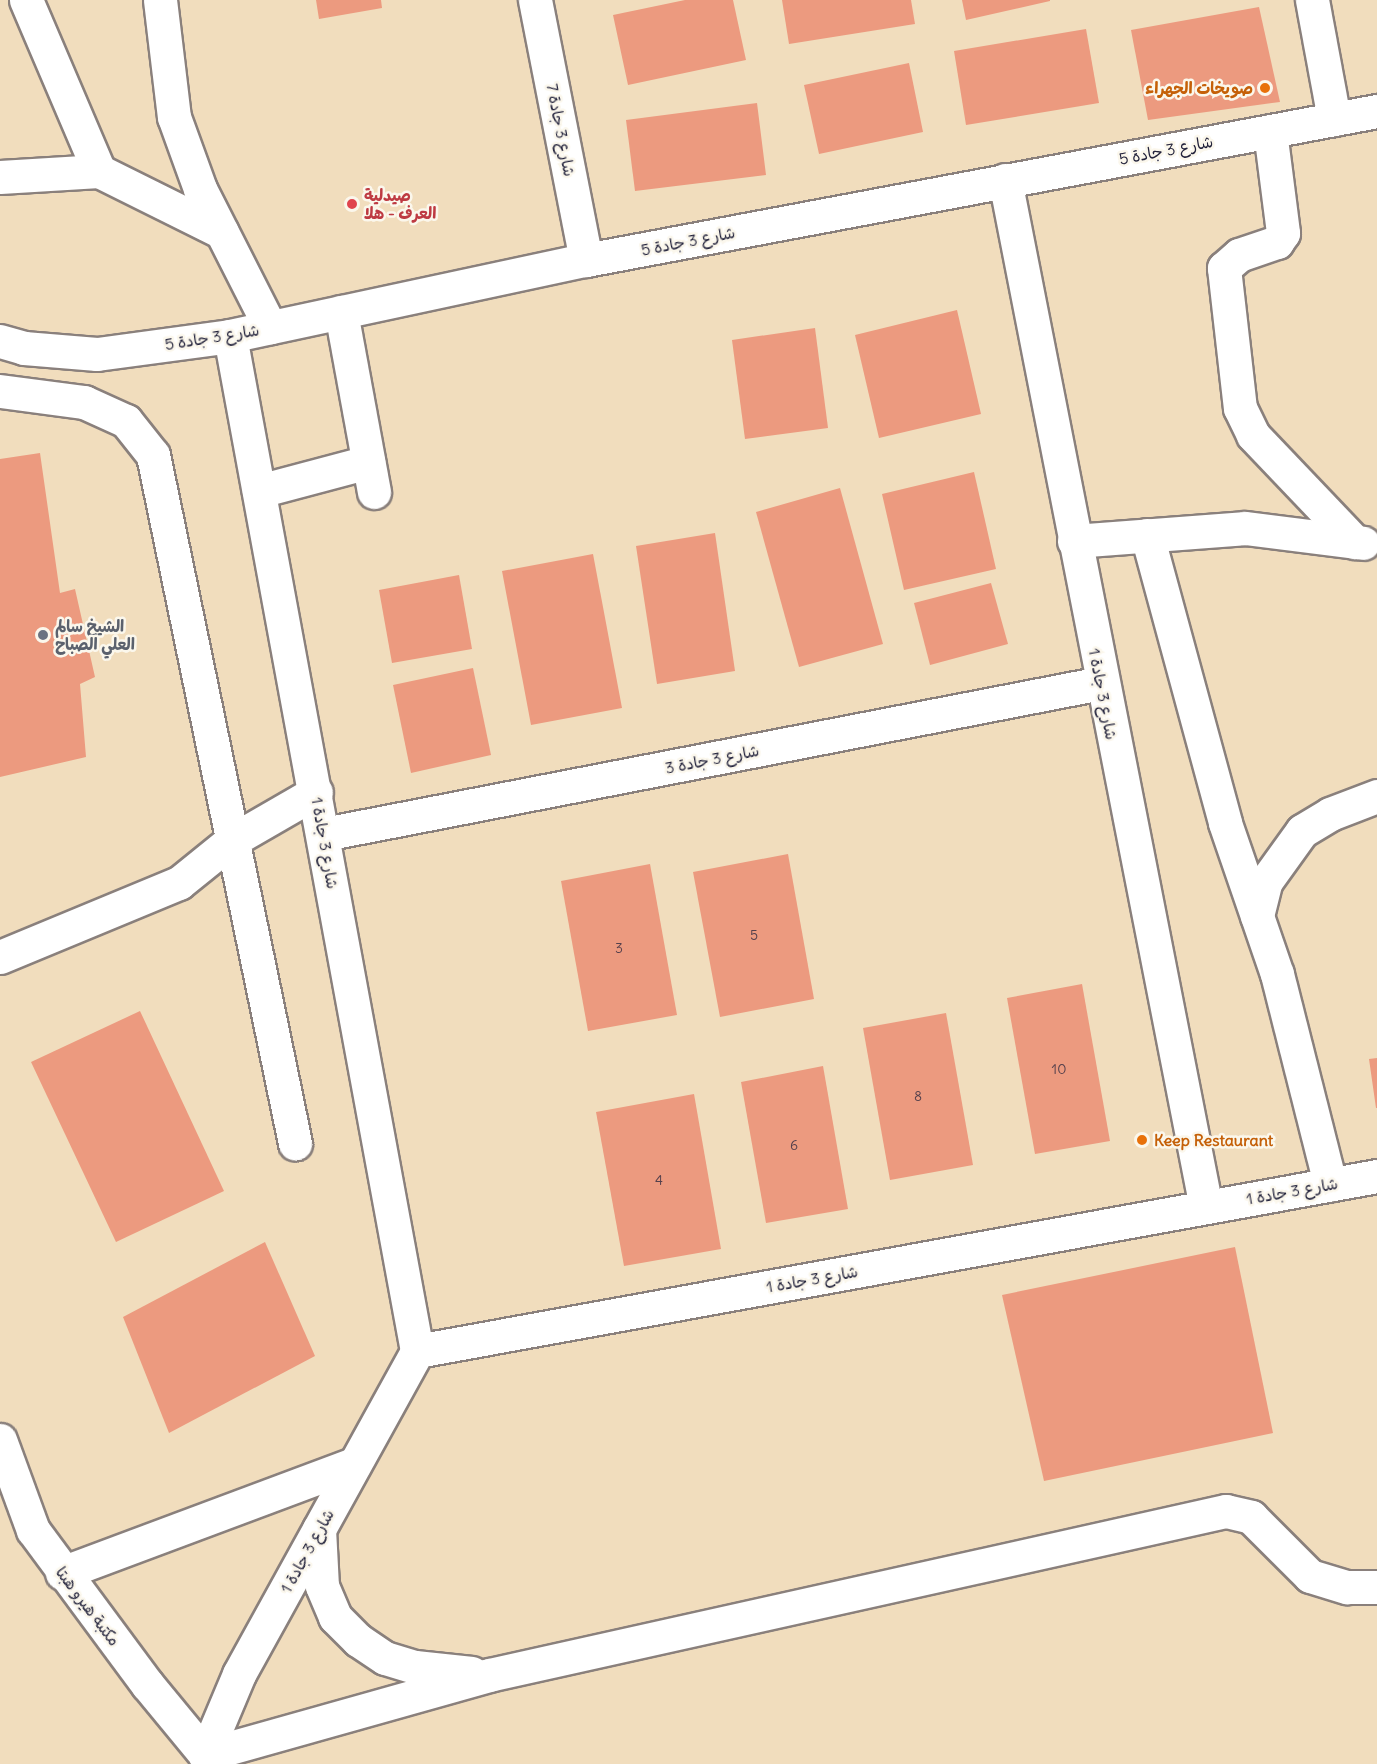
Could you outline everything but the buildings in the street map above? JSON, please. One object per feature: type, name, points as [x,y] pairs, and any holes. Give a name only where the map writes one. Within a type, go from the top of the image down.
[{"type":"street","points":[[26,0],[99,171]]},
{"type":"street","points":[[160,0],[174,117],[200,189],[270,327]]},
{"type":"street","name":"شارع 3 جادة 7","points":[[535,0],[586,260]]},
{"type":"street","points":[[1312,0],[1334,119]]},
{"type":"street","name":"شارع 3 جادة 5","points":[[0,341],[24,348],[98,354],[230,336],[586,260],[1377,111]]},
{"type":"street","points":[[1270,131],[1283,233],[1269,247],[1230,260],[1224,268],[1240,408],[1253,435],[1366,543]]},
{"type":"street","points":[[0,177],[99,171],[222,232]]},
{"type":"street","name":"شارع 3 جادة 1","points":[[1005,180],[1101,683],[1206,1206]]},
{"type":"street","points":[[259,491],[371,477],[341,312]]},
{"type":"street","name":"شارع 3 جادة 1","points":[[209,1760],[239,1674],[417,1351],[324,834],[230,336]]},
{"type":"street","points":[[0,391],[84,402],[126,421],[153,455],[231,842],[295,1143]]},
{"type":"street","points":[[1074,541],[1245,528],[1366,543]]},
{"type":"street","points":[[1147,535],[1225,823],[1277,974],[1330,1184]]},
{"type":"street","name":"شارع 3 جادة 3","points":[[324,834],[1101,683]]},
{"type":"street","points":[[0,957],[179,883],[231,842],[316,792]]},
{"type":"street","points":[[1257,916],[1266,881],[1302,831],[1330,814],[1377,796]]},
{"type":"street","name":"شارع 3 جادة 1","points":[[417,1351],[1377,1176]]},
{"type":"street","name":"مكتبة هيرو هبتا","points":[[0,1440],[33,1530],[62,1573],[209,1760]]},
{"type":"street","points":[[62,1573],[354,1464]]},
{"type":"street","points":[[0,1497],[33,1530]]},
{"type":"street","points":[[209,1760],[489,1675],[1227,1511],[1251,1516],[1310,1576],[1347,1587],[1377,1587]]},
{"type":"street","points":[[319,1529],[322,1586],[335,1617],[358,1640],[386,1658],[415,1667],[489,1675]]},
{"type":"place","name":"صويخات الجهراء","points":[[1265,88]]},
{"type":"place","name":"صيدلية العرف - هلا","points":[[352,204]]},
{"type":"place","name":"الشيخ سالم العلي الصباح","points":[[43,635]]},
{"type":"place","name":"Keep Restaurant","points":[[1142,1140]]}]
